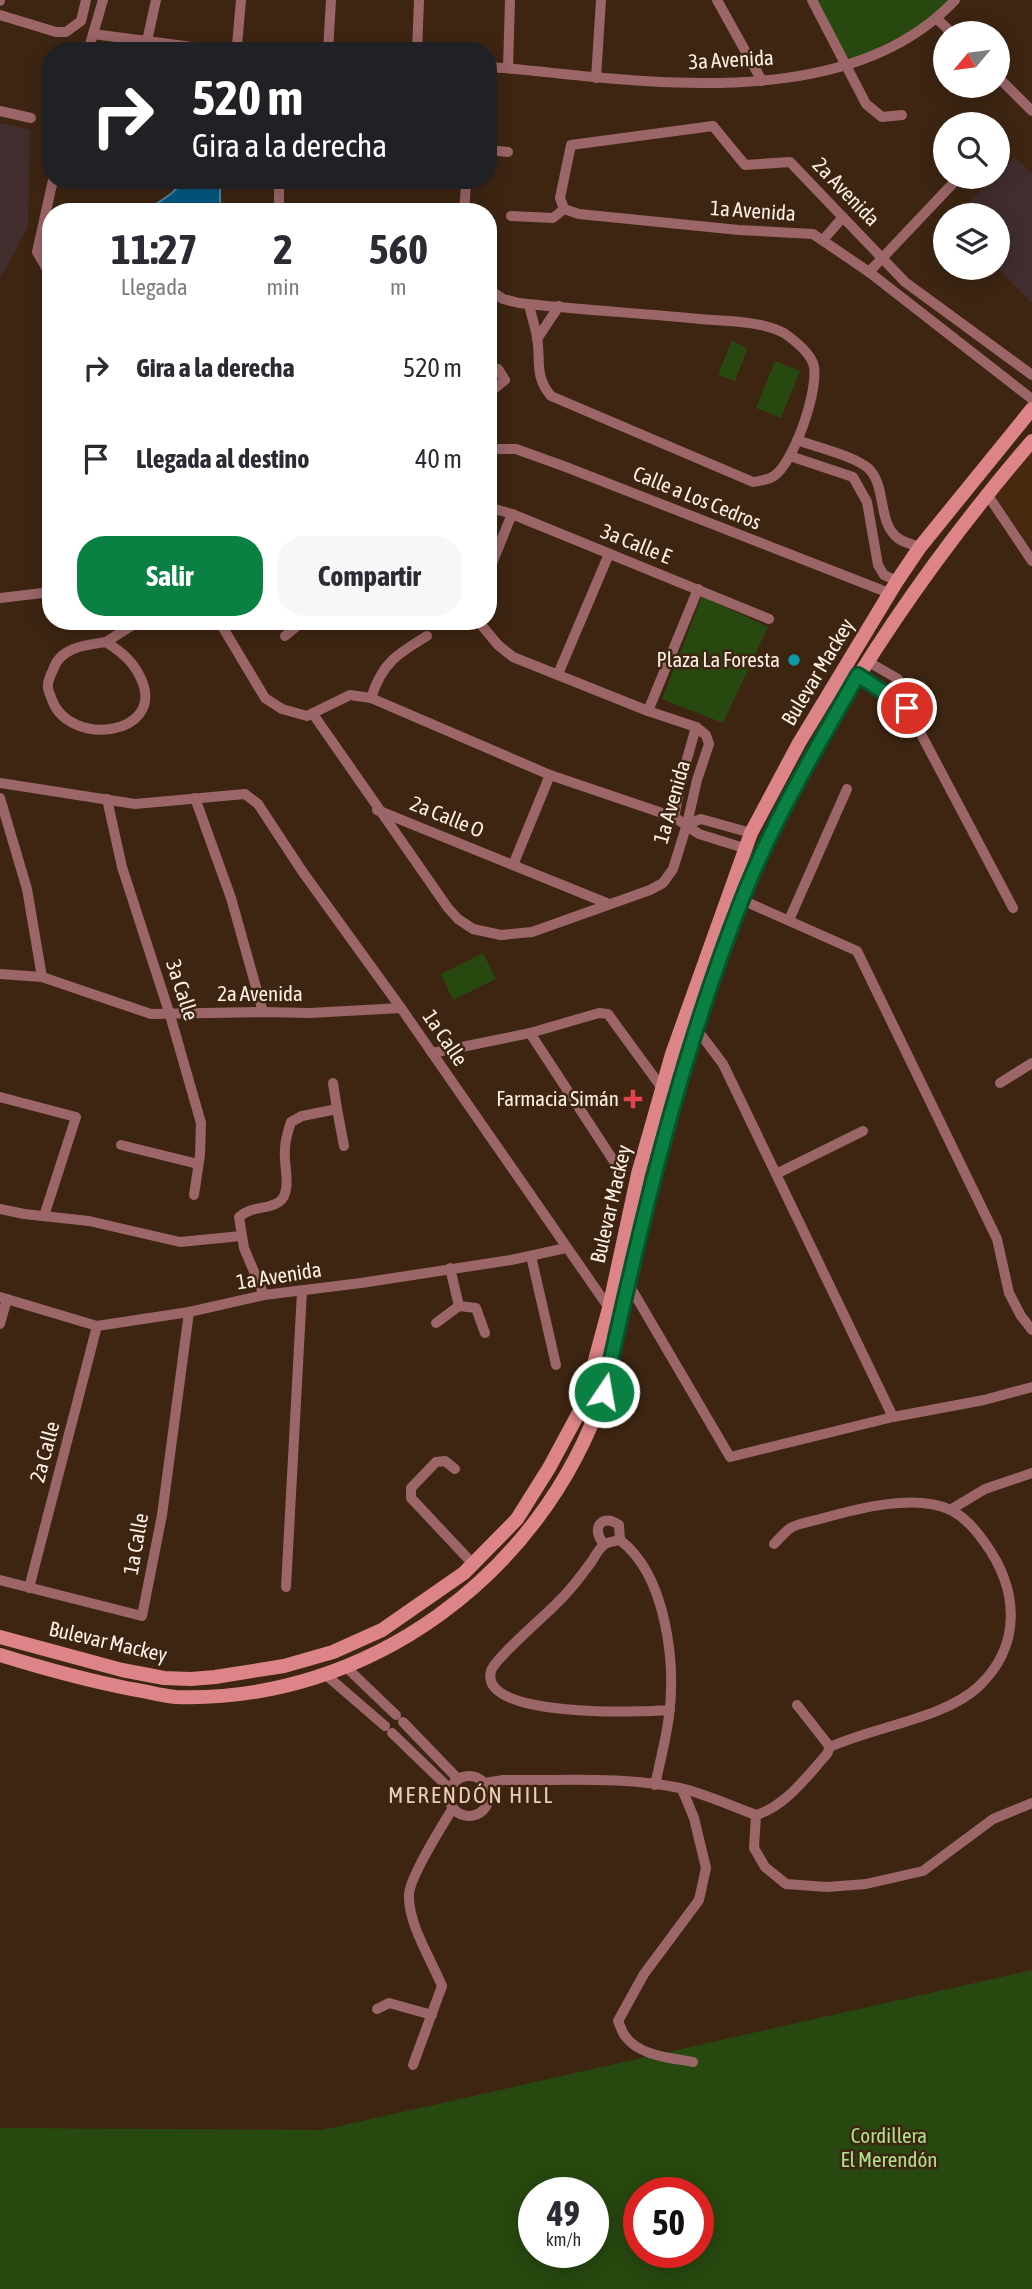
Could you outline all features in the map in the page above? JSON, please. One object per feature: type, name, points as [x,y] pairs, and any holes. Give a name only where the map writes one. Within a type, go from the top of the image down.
[{"type":"main road","name":"Bulevar Mackey","points":[[862,655],[893,587],[920,547],[1032,409]]},
{"type":"main road","name":"Bulevar Mackey","points":[[0,1637],[122,1670],[164,1678],[191,1679],[256,1672],[326,1655],[382,1630],[435,1595],[473,1564],[517,1519],[549,1468],[583,1405],[609,1308],[638,1174],[662,1088],[751,833],[799,743],[862,655],[987,494],[1032,441]]},
{"type":"main road","points":[[858,675],[850,670],[859,653],[862,655]]},
{"type":"main road","name":"Bulevar Mackey","points":[[0,1655],[68,1676],[173,1697],[252,1693],[326,1675],[407,1638],[483,1581],[531,1527],[582,1443],[604,1392],[628,1283],[695,1027],[742,900],[801,775],[858,675]]},
{"type":"main road","points":[[326,1675],[322,1664],[326,1655],[346,1667]]},
{"type":"street","points":[[0,15],[56,32],[66,32],[74,29],[81,21],[86,0]]},
{"type":"street","points":[[91,42],[103,0]]},
{"type":"street","points":[[148,41],[156,0]]},
{"type":"street","points":[[237,42],[241,0]]},
{"type":"street","points":[[329,42],[331,0]]},
{"type":"street","points":[[417,42],[419,0]]},
{"type":"street","points":[[508,68],[510,0]]},
{"type":"street","points":[[596,78],[601,0]]},
{"type":"street","points":[[717,0],[762,81]]},
{"type":"street","points":[[812,0],[866,104],[882,117],[902,115]]},
{"type":"street","name":"3a Avenida","points":[[497,67],[596,78],[698,83],[762,81],[847,66],[888,50],[937,19],[955,0]]},
{"type":"street","points":[[93,34],[152,42]]},
{"type":"street","points":[[1010,89],[1032,111]]},
{"type":"street","points":[[0,111],[31,118]]},
{"type":"street","name":"2a Avenida","points":[[564,209],[560,198],[571,145],[713,126],[745,165],[790,162],[910,286],[1030,374]]},
{"type":"street","points":[[497,151],[508,152]]},
{"type":"street","points":[[869,272],[948,189]]},
{"type":"street","points":[[511,216],[553,219],[564,209]]},
{"type":"street","name":"1a Avenida","points":[[564,209],[579,214],[739,230],[813,234],[869,272],[1032,399]]},
{"type":"street","points":[[823,240],[844,218]]},
{"type":"street","points":[[42,230],[37,252],[42,261]]},
{"type":"street","points":[[901,297],[910,286]]},
{"type":"street","points":[[497,295],[503,299],[529,304],[768,327],[783,332],[809,356],[814,366],[815,382],[790,456],[775,475],[753,482],[551,396],[542,385],[537,339],[529,304]]},
{"type":"street","points":[[537,339],[559,306]]},
{"type":"street","points":[[938,326],[968,328]]},
{"type":"street","points":[[497,369],[505,380],[497,387]]},
{"type":"street","points":[[797,440],[866,466],[877,481],[891,529],[900,539],[920,547]]},
{"type":"street","name":"Calle a Los Cedros","points":[[497,449],[516,449],[893,587]]},
{"type":"street","points":[[790,456],[853,477],[867,502],[878,565],[893,587]]},
{"type":"street","points":[[987,494],[1032,561]]},
{"type":"street","name":"3a Calle E","points":[[497,510],[769,619]]},
{"type":"street","points":[[497,551],[512,514]]},
{"type":"street","points":[[558,674],[608,554]]},
{"type":"street","points":[[648,711],[698,589]]},
{"type":"street","points":[[0,598],[42,593]]},
{"type":"street","points":[[106,642],[127,655],[145,690],[145,703],[140,715],[130,723],[117,728],[82,729],[66,721],[54,705],[47,686],[55,662],[76,646],[106,642],[125,630]]},
{"type":"street","points":[[224,630],[265,698],[271,704],[292,713],[302,716],[313,714],[350,695],[371,698],[550,775],[674,817],[699,834],[744,848]]},
{"type":"street","points":[[285,636],[292,630]]},
{"type":"street","points":[[486,630],[513,657],[648,711],[696,727]]},
{"type":"street","points":[[371,698],[377,679],[394,656],[427,636]]},
{"type":"street","points":[[862,655],[898,679],[907,708],[1013,908]]},
{"type":"street","points":[[858,675],[907,708]]},
{"type":"street","name":"2a Calle O","points":[[313,714],[377,810],[609,904]]},
{"type":"street","name":"1a Avenida","points":[[377,810],[458,919],[473,929],[501,935],[532,932],[650,891],[663,883],[673,869],[709,744],[706,735],[696,727],[674,817]]},
{"type":"street","points":[[513,865],[550,775]]},
{"type":"street","points":[[0,783],[135,804],[195,798],[231,898],[263,1012]]},
{"type":"street","points":[[789,920],[847,789]]},
{"type":"street","name":"1a Calle","points":[[195,798],[245,794],[258,804],[338,923],[401,1008],[609,1308]]},
{"type":"street","points":[[0,798],[27,889],[43,977]]},
{"type":"street","name":"3a Calle","points":[[107,799],[122,867],[170,1015],[201,1123],[194,1195]]},
{"type":"street","points":[[687,824],[701,820],[751,833]]},
{"type":"street","points":[[742,900],[857,951],[998,1239],[1009,1293],[1032,1330]]},
{"type":"street","name":"2a Avenida","points":[[0,974],[43,977],[151,1014],[310,1013],[401,1008]]},
{"type":"street","points":[[432,1053],[530,1032],[599,1013],[608,1014],[662,1088]]},
{"type":"street","points":[[695,1027],[723,1064],[893,1417]]},
{"type":"street","points":[[530,1032],[619,1169]]},
{"type":"street","points":[[1000,1083],[1032,1063]]},
{"type":"street","points":[[333,1083],[344,1146]]},
{"type":"street","points":[[1,1095],[76,1117],[44,1216]]},
{"type":"street","points":[[264,1295],[252,1270],[241,1236],[239,1217],[252,1208],[276,1204],[282,1200],[286,1191],[284,1152],[291,1122],[302,1116],[337,1109]]},
{"type":"street","points":[[776,1174],[863,1131]]},
{"type":"street","points":[[121,1145],[198,1164]]},
{"type":"street","points":[[0,1209],[89,1221],[180,1242],[241,1236]]},
{"type":"street","name":"1a Avenida","points":[[3,1298],[97,1326],[189,1312],[264,1295],[302,1292],[531,1256],[566,1248]]},
{"type":"street","points":[[531,1256],[556,1365]]},
{"type":"street","points":[[450,1268],[459,1306]]},
{"type":"street","points":[[628,1283],[730,1457],[893,1417],[984,1400],[1032,1387]]},
{"type":"street","points":[[286,1587],[302,1292]]},
{"type":"street","points":[[0,1324],[3,1298]]},
{"type":"street","points":[[436,1323],[459,1306],[476,1308],[485,1333]]},
{"type":"street","name":"1a Calle","points":[[29,1588],[142,1616],[162,1515],[189,1312]]},
{"type":"street","name":"2a Calle","points":[[29,1588],[97,1326]]},
{"type":"street","points":[[455,1469],[445,1461],[436,1462],[411,1488],[411,1498],[473,1564]]},
{"type":"street","points":[[950,1510],[985,1489],[1032,1473]]},
{"type":"street","points":[[485,1783],[503,1780],[620,1781],[682,1789],[756,1815],[765,1813],[792,1793],[827,1754],[830,1747],[953,1705],[977,1688],[998,1665],[1008,1637],[1012,1604],[1005,1576],[992,1552],[972,1525],[950,1510],[919,1503],[864,1506],[790,1527],[774,1544]]},
{"type":"street","points":[[604,1544],[598,1538],[597,1531],[600,1524],[606,1520],[613,1520],[619,1525],[620,1540]]},
{"type":"street","points":[[620,1540],[604,1544],[572,1589],[498,1660],[491,1670],[491,1679],[502,1694],[516,1701],[561,1709],[632,1713],[670,1710]]},
{"type":"street","points":[[620,1540],[639,1560],[662,1606],[670,1662],[670,1710],[655,1785]]},
{"type":"street","points":[[0,1580],[29,1588]]},
{"type":"street","points":[[346,1667],[458,1779]]},
{"type":"street","points":[[326,1675],[450,1789]]},
{"type":"street","points":[[797,1705],[830,1747]]},
{"type":"street","points":[[471,1775],[485,1783],[489,1799],[482,1811],[464,1815],[453,1808],[450,1789],[458,1779],[471,1775]]},
{"type":"street","points":[[682,1789],[694,1818],[706,1868],[699,1900],[644,1973],[618,2021],[625,2037],[638,2047],[662,2057],[693,2062]]},
{"type":"street","points":[[756,1815],[754,1847],[765,1867],[786,1884],[827,1887],[866,1884],[923,1871],[993,1819],[1032,1802]]},
{"type":"street","points":[[413,2064],[442,1986],[416,1930],[408,1893],[453,1808]]},
{"type":"street","points":[[377,2010],[389,2003],[432,2015]]},
{"type":"shaded area","points":[[0,123],[30,130],[28,227],[0,279]]},
{"type":"shaded area","points":[[1014,157],[1032,174],[1032,303],[1009,280],[1010,203],[968,203],[982,189],[1010,189],[1010,161]]},
{"type":"shaded area","points":[[1032,449],[1032,550],[993,492]]},
{"type":"green space","points":[[817,0],[955,0],[937,19],[849,61]]},
{"type":"green space","points":[[732,340],[747,349],[735,381],[718,375]]},
{"type":"green space","points":[[775,361],[800,371],[781,418],[756,408]]},
{"type":"green space","points":[[702,596],[768,627],[723,723],[662,699]]},
{"type":"green space","points":[[483,953],[496,979],[453,1000],[441,974]]},
{"type":"green space","name":"Cordillera El Merendón","points":[[1032,1970],[1032,2289],[0,2289],[0,2128],[322,2130]]},
{"type":"water","points":[[175,189],[220,189],[220,203],[158,203]]},
{"type":"place","name":"Plaza La Foresta","points":[[794,660]]},
{"type":"place","name":"Farmacia Simán","points":[[633,1099]]},
{"type":"district","name":"MERENDÓN HILL","points":[[471,1795]]},
{"type":"route","points":[[604,1392],[628,1283],[695,1027],[742,900],[769,838],[801,775],[858,675],[907,708]]}]
